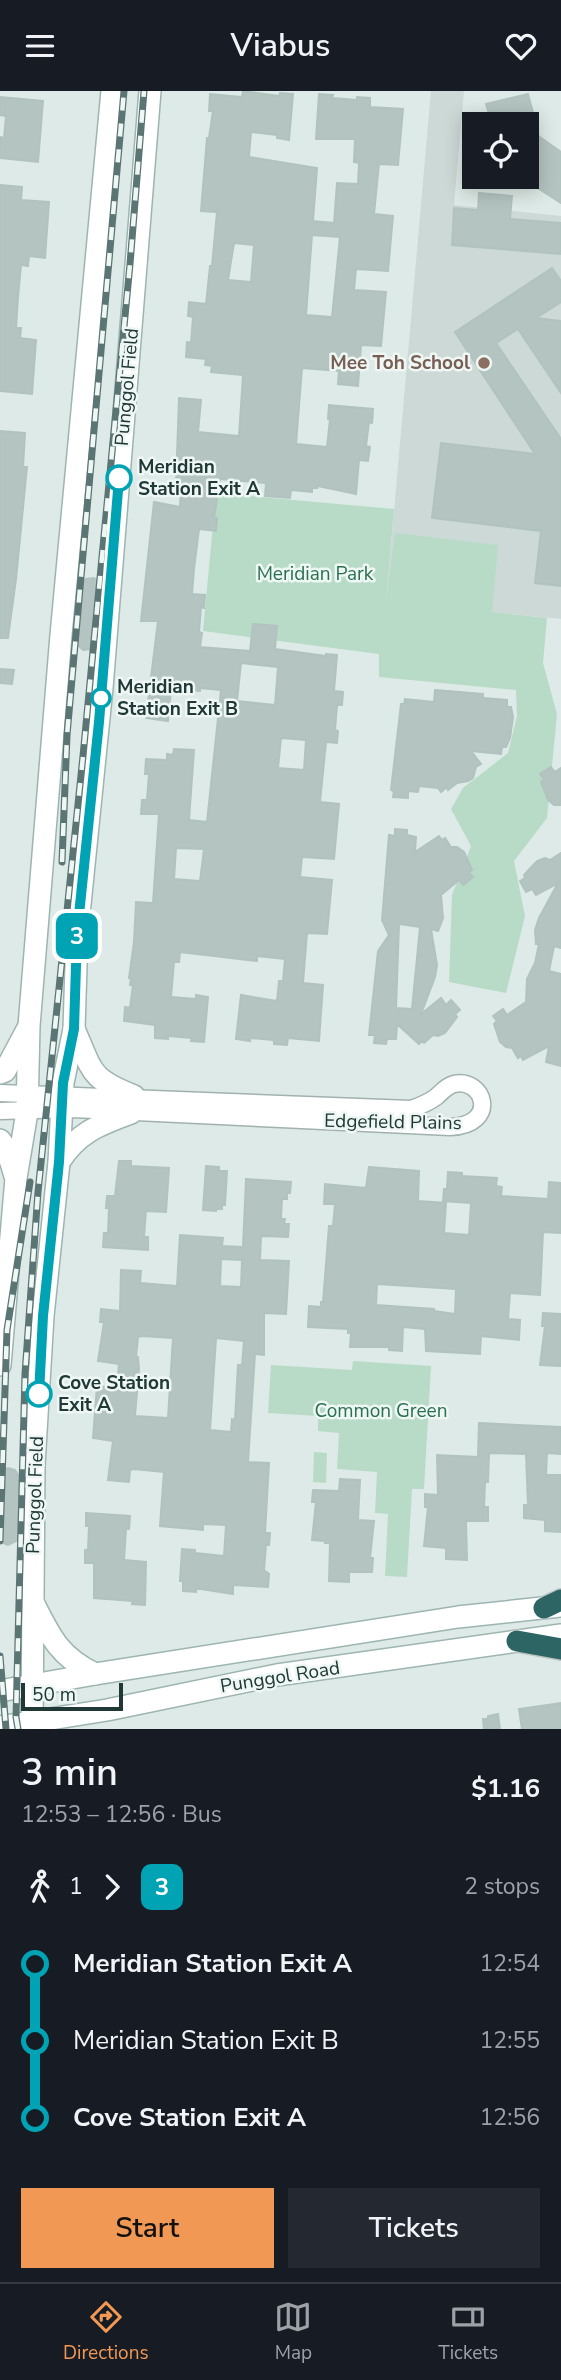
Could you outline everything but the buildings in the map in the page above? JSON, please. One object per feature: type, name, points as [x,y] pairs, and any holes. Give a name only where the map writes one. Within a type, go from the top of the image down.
[{"type":"highway","points":[[517,1640],[561,1649]]},
{"type":"street","points":[[0,1365],[16,1178],[27,1103],[29,1026],[61,635],[111,93]]},
{"type":"street","name":"Punggol Field","points":[[32,1725],[34,1465],[43,1316],[59,1162],[62,1103],[74,1029],[77,934],[103,674],[152,94]]},
{"type":"street","points":[[0,1073],[5,1071],[29,1026]]},
{"type":"street","points":[[59,1162],[69,1145],[79,1136],[132,1105],[97,1078],[74,1029]]},
{"type":"street","name":"Edgefield Plains","points":[[0,1111],[27,1103],[411,1109],[425,1105],[451,1085],[463,1084],[476,1090],[482,1097],[483,1105],[478,1118],[467,1125],[450,1127],[132,1105]]},
{"type":"street","name":"Edgefield Plains","points":[[0,1093],[27,1103]]},
{"type":"street","points":[[0,1140],[16,1178]]},
{"type":"street","points":[[33,1602],[51,1638],[62,1652],[79,1666],[95,1674]]},
{"type":"street","name":"Punggol Road","points":[[0,1691],[458,1617],[556,1605]]},
{"type":"street","name":"Punggol Road","points":[[0,1727],[32,1725],[277,1675],[561,1635]]},
{"type":"street","points":[[81,1729],[107,1710]]},
{"type":"shaded area","name":"Mee Toh School","points":[[431,91],[464,91],[454,205],[561,216],[561,619],[386,602]]},
{"type":"green space","name":"Meridian Park","points":[[216,493],[394,509],[386,602],[395,533],[498,545],[492,612],[547,618],[543,663],[557,714],[547,818],[514,861],[525,916],[506,993],[449,982],[452,895],[471,846],[451,809],[463,788],[508,753],[517,716],[516,690],[379,677],[379,654],[203,631]]},
{"type":"green space","name":"Common Green","points":[[353,1361],[431,1366],[424,1489],[412,1489],[407,1577],[385,1576],[388,1514],[375,1513],[377,1472],[337,1469],[339,1433],[318,1431],[318,1416],[268,1413],[271,1365],[352,1370]]},
{"type":"green space","points":[[314,1452],[327,1453],[326,1483],[313,1482]]},
{"type":"railway","points":[[62,862],[67,735],[124,91]]},
{"type":"railway","points":[[18,1729],[16,1717],[25,1374],[38,1192],[83,756],[144,91]]},
{"type":"railway","points":[[0,1541],[7,1330],[30,1182]]},
{"type":"railway","points":[[0,1656],[6,1729]]},
{"type":"bus line","name":"3","points":[[39,1394],[63,1083],[74,1029],[77,934],[99,722],[119,478]]},
{"type":"place","name":"Mee Toh School","points":[[484,363]]},
{"type":"place","name":"Meridian Station Exit A","points":[[119,478]]},
{"type":"place","name":"Meridian Station Exit B","points":[[101,698]]},
{"type":"place","name":"Cove Station Exit A","points":[[39,1394]]}]
